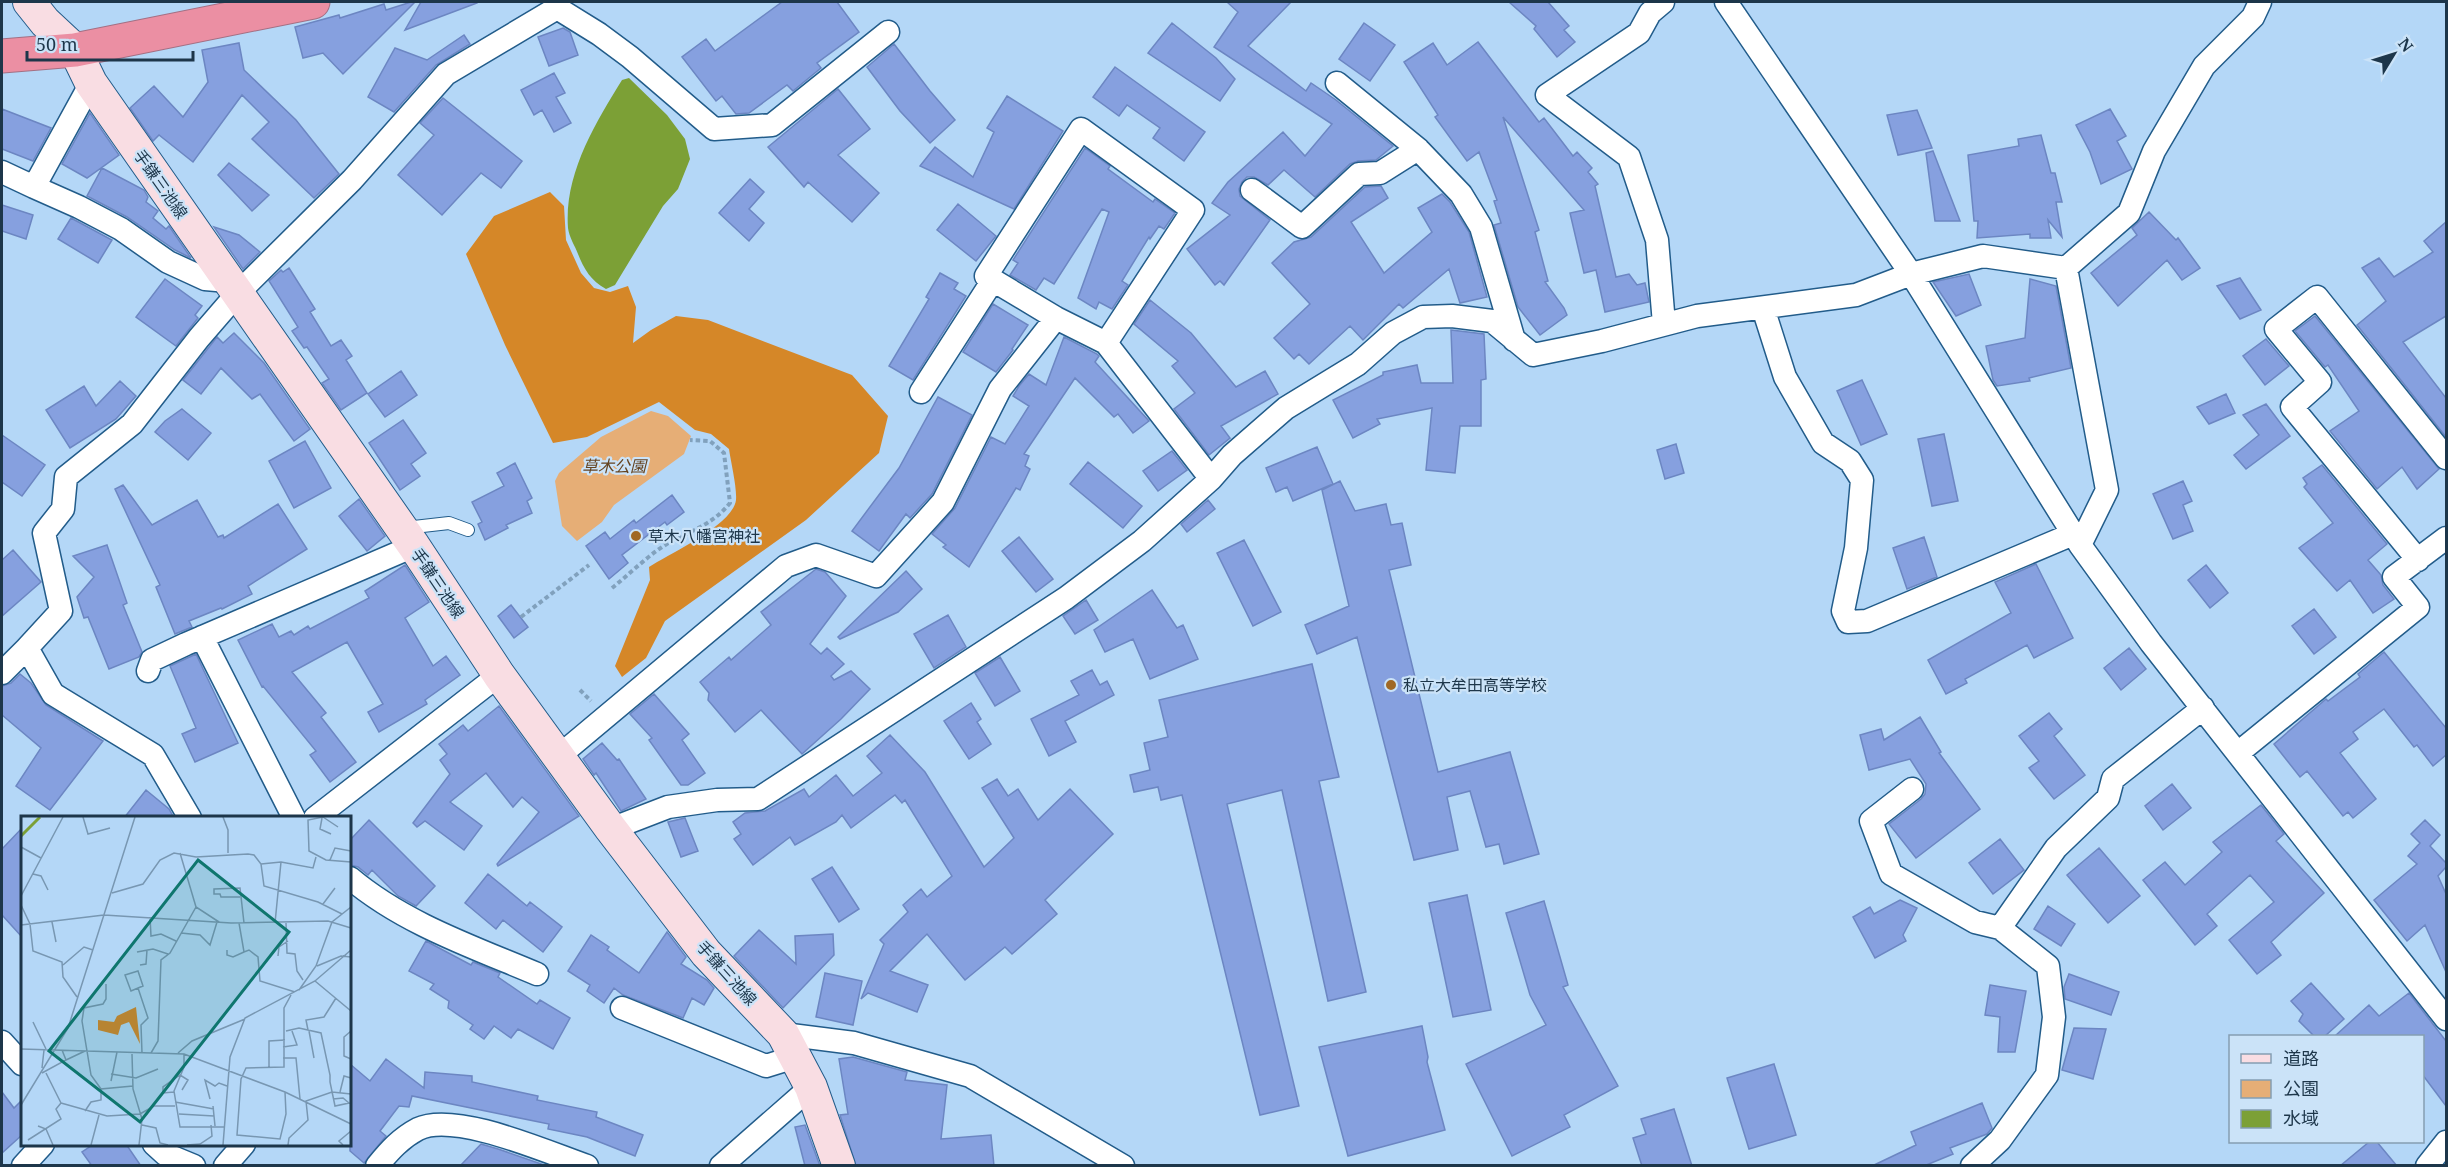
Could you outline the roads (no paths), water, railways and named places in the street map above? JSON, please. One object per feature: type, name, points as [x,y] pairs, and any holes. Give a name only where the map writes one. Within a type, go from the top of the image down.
[{"type":"highway","points":[[2,56],[75,50],[313,2]]},
{"type":"main road","name":"手鎌三池線","points":[[29,2],[45,22],[75,50],[91,83],[408,538],[499,675],[611,829],[706,953],[789,1045],[811,1087],[839,1166]]},
{"type":"street","points":[[1662,2],[1650,13],[1639,33],[1547,95],[1629,156],[1657,240],[1664,324]]},
{"type":"street","points":[[1726,2],[1911,274],[2077,539],[2151,643],[2238,753],[2437,990],[2446,1019]]},
{"type":"street","points":[[611,829],[668,807],[717,800],[758,799],[1066,598],[1142,541],[1232,455],[1286,408],[1358,364],[1393,333],[1423,317],[1452,316],[1492,321],[1533,355],[1602,342],[1697,316],[1856,296],[1911,274],[1983,256],[2066,268],[2128,213],[2154,151],[2204,66],[2253,16],[2260,2]]},
{"type":"street","points":[[2,673],[61,611],[44,533],[63,509],[66,477],[132,424],[233,288],[352,180],[446,74],[556,5],[630,57],[714,129],[772,125],[888,32]]},
{"type":"street","points":[[34,187],[91,83]]},
{"type":"street","points":[[1337,83],[1418,149],[1461,194],[1481,227],[1514,340]]},
{"type":"street","points":[[1106,343],[1192,210],[1081,129],[986,276],[1056,318],[1106,343],[1210,478]]},
{"type":"street","points":[[1252,190],[1302,226],[1359,174],[1380,173],[1418,149]]},
{"type":"street","points":[[2,172],[121,229],[168,262],[205,279],[233,288]]},
{"type":"street","points":[[1763,308],[1785,376],[1806,415],[1823,443],[1850,461],[1862,480],[1856,548],[1843,611],[1848,622],[1867,621],[2077,539],[2107,490],[2066,268]]},
{"type":"street","points":[[921,392],[993,280]]},
{"type":"street","points":[[2418,561],[2292,407],[2320,382],[2276,329],[2317,297],[2446,458]]},
{"type":"street","points":[[559,756],[786,566],[816,555],[876,576],[943,502],[1000,388],[1056,318]]},
{"type":"street","points":[[148,670],[152,660],[408,538]]},
{"type":"street","points":[[2238,753],[2418,607],[2394,577],[2446,538]]},
{"type":"street","points":[[202,637],[293,816]]},
{"type":"street","points":[[27,648],[53,694],[153,755],[189,816]]},
{"type":"street","points":[[318,816],[499,675]]},
{"type":"street","points":[[2001,928],[2056,848],[2108,798],[2113,779],[2203,708]]},
{"type":"street","points":[[1912,789],[1871,820],[1891,874],[1975,922],[2001,928],[2049,966],[2054,1017],[2047,1075],[2000,1140],[1972,1166]]},
{"type":"street","points":[[351,879],[370,895],[433,930],[537,974]]},
{"type":"street","points":[[622,1008],[766,1066],[789,1045],[854,1043],[970,1077],[1123,1166]]},
{"type":"street","points":[[2,1042],[21,1063]]},
{"type":"street","points":[[721,1166],[811,1087]]},
{"type":"street","points":[[377,1166],[395,1144],[420,1128],[453,1125],[487,1131],[587,1166]]},
{"type":"street","points":[[2427,1166],[2446,1142]]},
{"type":"street","points":[[23,1166],[41,1146]]},
{"type":"street","points":[[156,1146],[165,1154],[194,1166]]},
{"type":"street","points":[[225,1166],[242,1146]]},
{"type":"lane","points":[[408,538],[449,523],[468,530]]},
{"type":"water","points":[[629,78],[667,115],[685,139],[690,159],[678,189],[663,206],[615,285],[606,289],[592,278],[580,259],[568,228],[568,208],[571,188],[583,150],[622,80]]},
{"type":"place","name":"草木八幡宮神社","points":[[636,536]]},
{"type":"place","name":"私立大牟田高等学校","points":[[1391,685]]},
{"type":"park label","name":"草木公園","points":[[614,466]]}]
